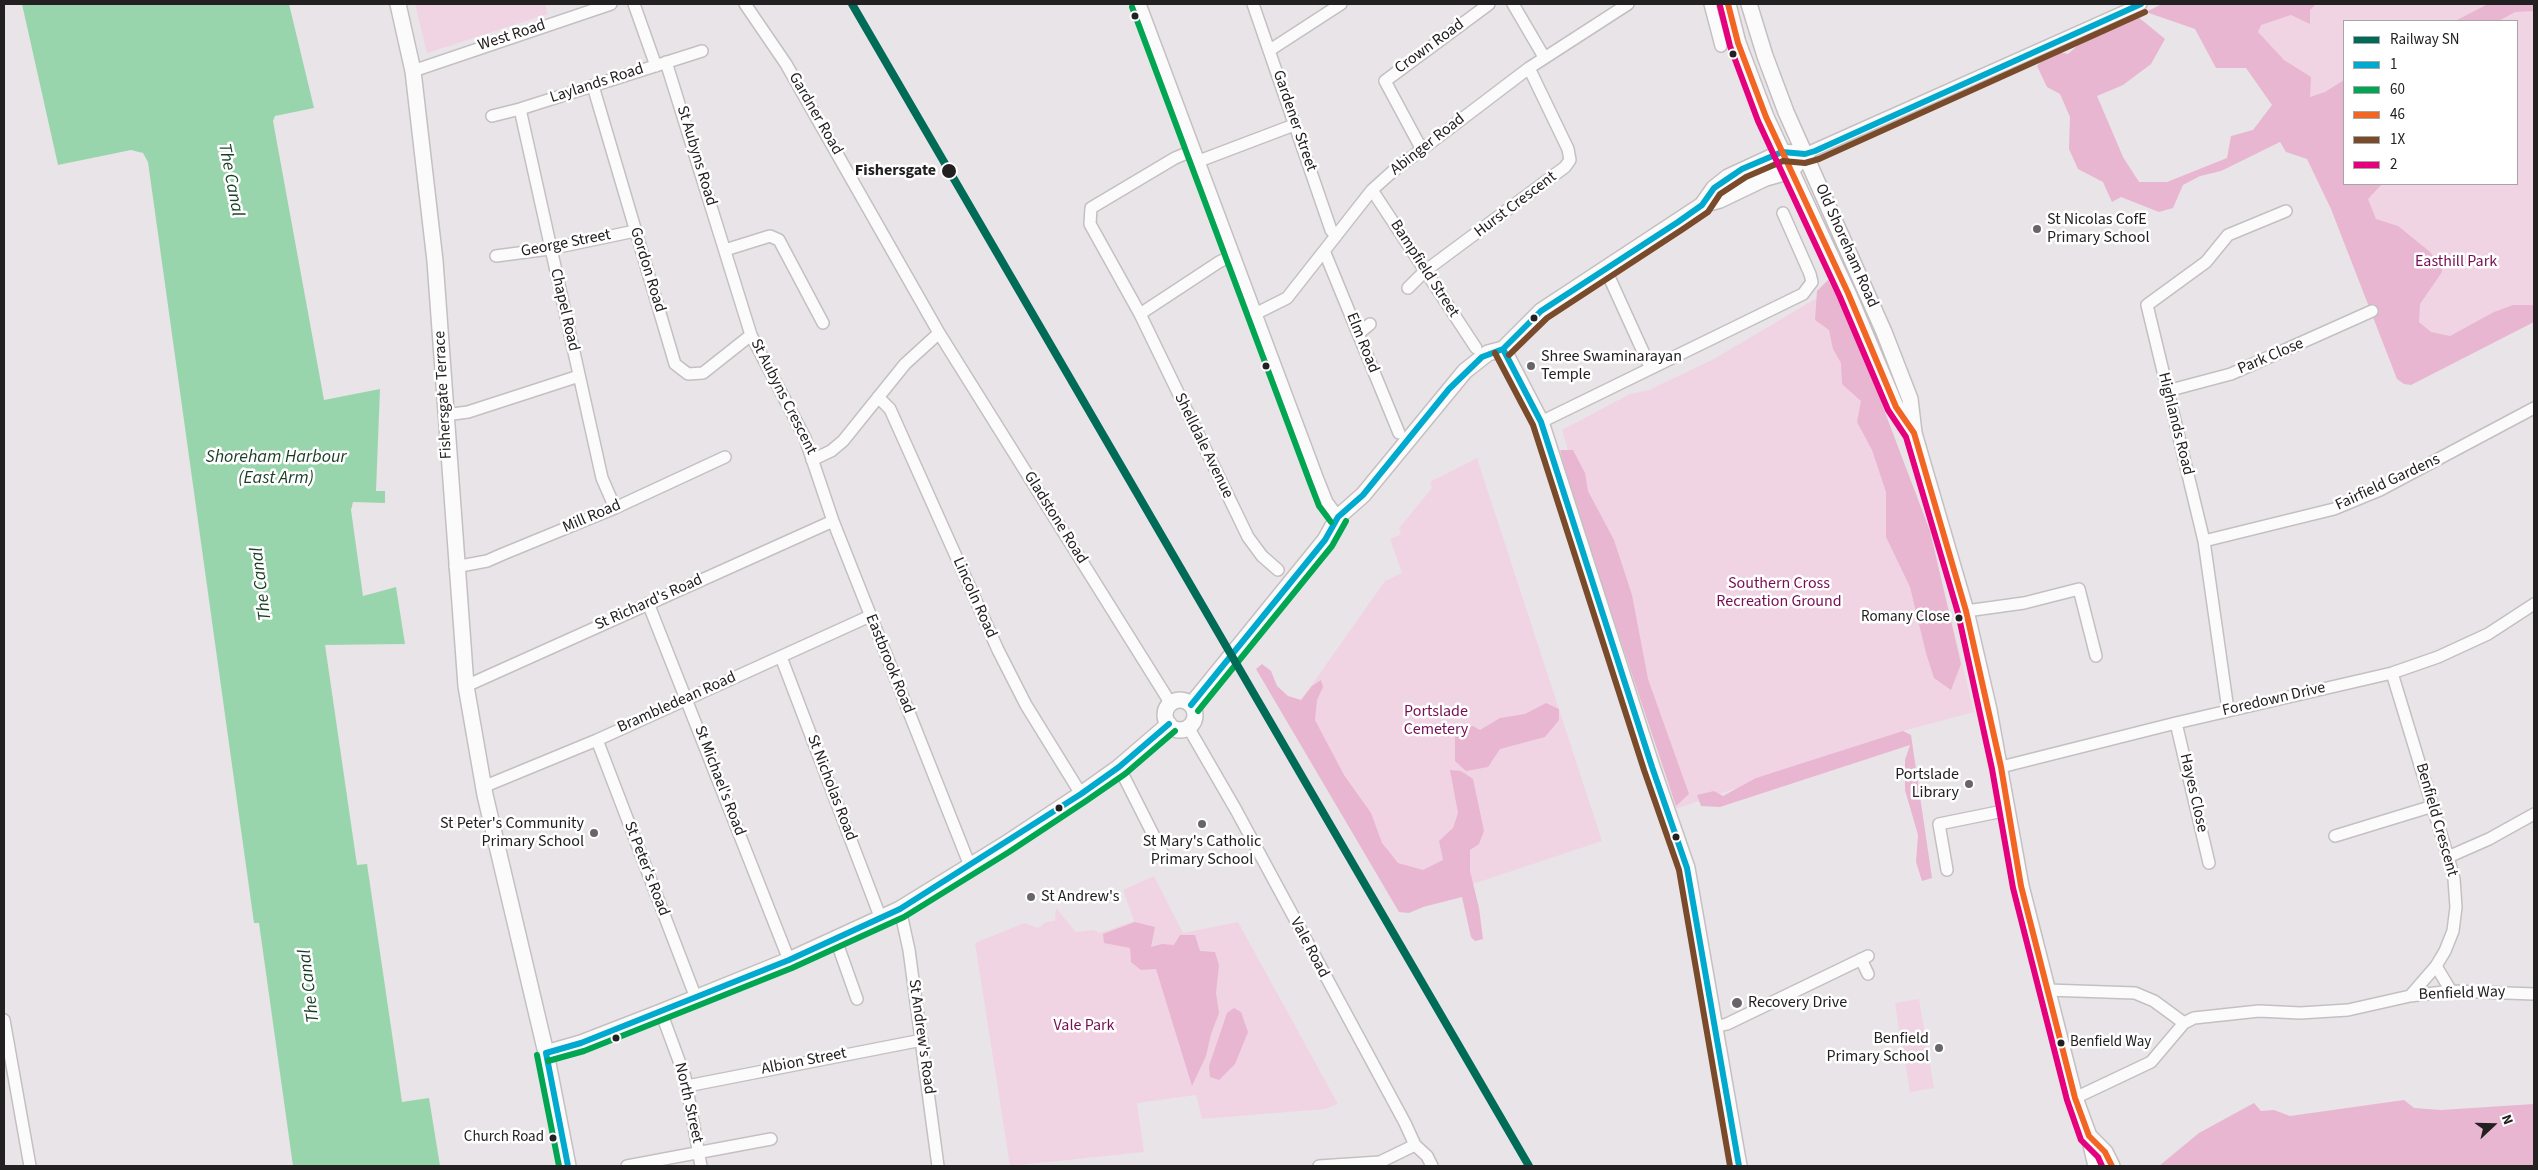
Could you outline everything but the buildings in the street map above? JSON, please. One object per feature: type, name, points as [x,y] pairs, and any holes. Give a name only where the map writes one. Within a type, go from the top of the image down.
[{"type":"main road","name":"Fishersgate Terrace","points":[[398,4],[412,70],[435,261],[466,686],[483,787],[546,1052],[568,1166]]},
{"type":"main road","name":"Old Shoreham Road","points":[[1728,4],[1738,43],[1757,96],[1808,206],[1896,407],[1914,433]]},
{"type":"main road","name":"Old Shoreham Road","points":[[1749,4],[1774,81],[1884,332],[1910,398],[1914,433],[1966,610],[2001,767],[2021,886],[2047,990],[2096,1166]]},
{"type":"main road","points":[[1192,705],[1326,540],[1338,517],[1363,495],[1465,371],[1488,353],[1503,349],[1541,311],[1702,204],[1714,188],[1742,169],[1782,152],[1805,154]]},
{"type":"main road","points":[[1702,204],[1720,200],[1766,178],[1791,171],[1805,154]]},
{"type":"main road","points":[[1766,178],[1786,185],[1808,206]]},
{"type":"main road","points":[[1503,349],[1540,422],[1652,768],[1687,868],[1739,1166]]},
{"type":"main road","points":[[1182,700],[1192,705],[1195,718],[1188,728],[1178,729],[1169,724],[1166,715],[1171,704],[1182,700]]},
{"type":"main road","points":[[546,1052],[581,1043],[696,998],[836,940],[900,909],[1081,794],[1119,767],[1169,724]]},
{"type":"main road","name":"Old Shoreham Road","points":[[2089,1136],[2105,1152],[2112,1166]]},
{"type":"street","name":"West Road","points":[[412,70],[612,4]]},
{"type":"street","name":"St Aubyns Road","points":[[634,4],[661,64],[725,250]]},
{"type":"street","name":"Gardner Road","points":[[744,4],[786,64],[939,333]]},
{"type":"street","points":[[1140,4],[1317,477],[1327,502],[1338,517]]},
{"type":"street","name":"Gardener Street","points":[[1253,4],[1331,230],[1336,236]]},
{"type":"street","points":[[1270,50],[1341,4]]},
{"type":"street","name":"Crown Road","points":[[1421,148],[1385,80],[1489,4]]},
{"type":"street","points":[[1513,4],[1544,58]]},
{"type":"street","name":"Abinger Road","points":[[1255,314],[1287,298],[1325,253],[1372,190],[1421,148],[1528,68],[1628,4]]},
{"type":"street","points":[[1710,4],[1720,46]]},
{"type":"street","points":[[1805,154],[2137,5]]},
{"type":"street","name":"Laylands Road","points":[[492,116],[520,109],[702,51]]},
{"type":"street","name":"Hurst Crescent","points":[[1425,271],[1565,167],[1570,160],[1568,149],[1528,68]]},
{"type":"street","name":"Gordon Road","points":[[593,86],[675,364],[688,374],[703,373],[751,335]]},
{"type":"street","name":"Chapel Road","points":[[520,109],[602,478],[616,508]]},
{"type":"street","points":[[1199,161],[1294,125]]},
{"type":"street","name":"Shelldale Avenue","points":[[1194,150],[1175,158],[1091,208],[1090,224],[1140,314],[1248,537],[1262,556],[1278,570]]},
{"type":"street","name":"Bampfield Street","points":[[1372,190],[1476,348]]},
{"type":"street","name":"Highlands Road","points":[[2228,710],[2204,541],[2166,391],[2147,304],[2206,262],[2228,235],[2286,211]]},
{"type":"street","points":[[1540,422],[1803,294],[1812,282],[1783,213]]},
{"type":"street","name":"George Street","points":[[496,256],[550,248],[635,231]]},
{"type":"street","points":[[725,250],[770,236],[779,240],[823,322]]},
{"type":"street","name":"St Aubyns Crescent","points":[[725,250],[751,335],[795,417],[812,460],[832,451],[843,440],[905,364],[939,333]]},
{"type":"street","name":"Elm Road","points":[[1325,253],[1399,433]]},
{"type":"street","points":[[1140,314],[1219,262],[1234,255]]},
{"type":"street","points":[[1605,268],[1650,367]]},
{"type":"street","points":[[1408,288],[1425,271]]},
{"type":"street","name":"Park Close","points":[[2166,391],[2231,374],[2372,312]]},
{"type":"street","points":[[1358,334],[1370,324]]},
{"type":"street","name":"Gladstone Road","points":[[939,333],[1171,704]]},
{"type":"street","points":[[445,415],[468,412],[579,376]]},
{"type":"street","name":"Lincoln Road","points":[[878,397],[890,409],[1006,666],[1026,705],[1081,794]]},
{"type":"street","name":"Fairfield Gardens","points":[[2204,541],[2334,509],[2380,490],[2534,408]]},
{"type":"street","name":"Mill Road","points":[[456,567],[495,558],[616,508],[725,457]]},
{"type":"street","name":"Eastbrook Road","points":[[812,460],[833,521],[970,866]]},
{"type":"street","name":"St Richard's Road","points":[[466,686],[833,521]]},
{"type":"street","points":[[1966,610],[2024,603],[2080,589],[2096,656]]},
{"type":"street","name":"St Michael's Road","points":[[648,603],[789,960]]},
{"type":"street","name":"Foredown Drive","points":[[2001,767],[2176,722],[2392,673],[2438,657],[2488,634],[2534,604]]},
{"type":"street","name":"Brambledean Road","points":[[483,787],[597,740],[870,616]]},
{"type":"street","name":"St Nicholas Road","points":[[781,657],[881,919]]},
{"type":"street","name":"Benfield Crescent","points":[[2392,673],[2448,857],[2454,879],[2456,907],[2453,931],[2436,966],[2410,996]]},
{"type":"street","name":"Hayes Close","points":[[2176,722],[2209,863]]},
{"type":"street","name":"Vale Road","points":[[1188,728],[1236,810],[1406,1123],[1415,1145],[1427,1156],[1432,1166]]},
{"type":"street","name":"St Peter's Road","points":[[597,740],[696,998]]},
{"type":"street","points":[[1119,767],[1165,858]]},
{"type":"street","points":[[2335,836],[2433,806]]},
{"type":"street","points":[[1947,870],[1939,824],[2008,810]]},
{"type":"street","points":[[2448,857],[2489,839],[2534,814]]},
{"type":"street","name":"St Andrew's Road","points":[[900,909],[908,941],[938,1166]]},
{"type":"street","points":[[836,940],[857,999]]},
{"type":"street","points":[[1714,1027],[1727,1024],[1864,957],[1868,974]]},
{"type":"street","points":[[2436,966],[2451,991]]},
{"type":"street","points":[[2047,990],[2135,993],[2154,1001],[2184,1023],[2151,1062],[2076,1098]]},
{"type":"street","name":"Benfield Way","points":[[2184,1023],[2208,1016],[2260,1011],[2300,1013],[2348,1010],[2410,996],[2451,991],[2534,994]]},
{"type":"street","name":"North Street","points":[[661,1012],[687,1086],[701,1166]]},
{"type":"street","points":[[4,1020],[30,1166]]},
{"type":"street","name":"Albion Street","points":[[687,1086],[922,1040]]},
{"type":"street","points":[[627,1166],[771,1139]]},
{"type":"street","points":[[1319,1166],[1380,1162],[1415,1145]]},
{"type":"green space","points":[[415,4],[545,4],[548,14],[427,53]]},
{"type":"green space","name":"Easthill Park","points":[[2270,4],[2534,4],[2534,309],[2423,366],[2237,19]]},
{"type":"green space","name":"Southern Cross Recreation Ground","points":[[1832,289],[1915,491],[1933,545],[1974,712],[1903,731],[1676,809],[1562,430],[1630,394],[1649,390],[1714,359]]},
{"type":"green space","name":"Portslade Cemetery","points":[[1477,458],[1602,841],[1473,884],[1396,894],[1301,700],[1385,581],[1402,573],[1390,539],[1401,534],[1399,528],[1432,488],[1430,482]]},
{"type":"green space","name":"Vale Park","points":[[1154,876],[1183,933],[1238,922],[1338,1104],[1325,1109],[1202,1119],[1196,1095],[1137,1103],[1144,1152],[1010,1166],[975,943],[1024,923],[1038,928],[1046,922],[1055,921],[1056,908],[1076,932],[1093,930],[1100,933],[1134,921],[1123,890]]},
{"type":"green space","points":[[1919,999],[1925,1035],[1900,1038],[1895,1003]]},
{"type":"green space","points":[[1926,1039],[1934,1088],[1910,1092],[1902,1043]]},
{"type":"shaded area","points":[[2162,4],[2316,4],[2310,10],[2310,24],[2291,15],[2261,25],[2258,32],[2284,60],[2311,77],[2310,97],[2325,92],[2343,81],[2343,185],[2381,185],[2368,199],[2376,219],[2398,226],[2429,251],[2442,267],[2442,272],[2420,304],[2419,322],[2431,332],[2450,336],[2494,312],[2513,305],[2534,305],[2534,322],[2411,385],[2404,384],[2397,379],[2331,209],[2307,159],[2286,152],[2280,142],[2221,171],[2200,176],[2183,185],[2173,208],[2159,212],[2121,197],[2112,202],[2103,182],[2078,169],[2069,149],[2070,117],[2060,94],[2047,87],[2037,66],[2043,59],[2059,52],[2068,54],[2077,46],[2137,16],[2165,39],[2151,64],[2123,85],[2097,96],[2123,157],[2139,182],[2167,182],[2227,158],[2231,136],[2253,130],[2272,105],[2246,68],[2216,68],[2195,29],[2146,12]]},
{"type":"shaded area","points":[[2488,4],[2534,4],[2534,11],[2515,12],[2501,20],[2457,20]]},
{"type":"shaded area","points":[[1828,280],[1853,328],[1930,531],[1961,664],[1951,690],[1934,678],[1910,587],[1886,537],[1886,492],[1872,450],[1857,422],[1861,401],[1842,384],[1841,363],[1833,349],[1829,330],[1815,320],[1817,291]]},
{"type":"shaded area","points":[[1560,450],[1573,450],[1585,473],[1588,491],[1614,540],[1632,595],[1648,679],[1689,794],[1676,806],[1572,495]]},
{"type":"shaded area","points":[[1262,664],[1271,671],[1277,686],[1288,696],[1301,700],[1312,686],[1321,680],[1323,687],[1317,700],[1315,720],[1344,775],[1371,813],[1382,843],[1398,863],[1423,870],[1443,860],[1439,841],[1453,828],[1458,813],[1450,770],[1461,771],[1473,779],[1484,831],[1479,844],[1470,850],[1470,871],[1479,908],[1483,939],[1475,941],[1471,937],[1462,897],[1423,907],[1409,913],[1399,912],[1256,669]]},
{"type":"shaded area","points":[[1546,703],[1559,709],[1559,720],[1545,737],[1500,749],[1488,767],[1466,771],[1455,761],[1455,728],[1473,726],[1480,730],[1500,718],[1525,714]]},
{"type":"shaded area","points":[[1903,731],[1911,735],[1932,878],[1922,881],[1916,862],[1918,835],[1905,790],[1905,760],[1910,745],[1720,807],[1701,806],[1697,795],[1714,791],[1723,796],[1756,778]]},
{"type":"shaded area","points":[[1135,922],[1155,927],[1151,947],[1162,944],[1174,945],[1180,935],[1195,935],[1200,951],[1215,952],[1219,965],[1216,993],[1219,1013],[1211,1034],[1206,1056],[1192,1086],[1156,969],[1141,970],[1131,962],[1130,948],[1104,943],[1103,934]]},
{"type":"shaded area","points":[[1234,1008],[1241,1012],[1248,1032],[1235,1064],[1219,1080],[1210,1077],[1209,1066],[1227,1013]]},
{"type":"shaded area","points":[[2404,1100],[2414,1108],[2441,1110],[2534,1104],[2534,1166],[2159,1166],[2199,1133],[2254,1103],[2261,1111],[2274,1110],[2290,1116]]},
{"type":"water","name":"Shoreham Harbour (East Arm)","points":[[22,4],[289,4],[314,108],[275,116],[273,121],[324,400],[380,389],[376,491],[385,491],[385,503],[353,502],[351,510],[363,596],[396,587],[405,644],[325,645],[357,865],[367,864],[402,1102],[429,1098],[440,1166],[293,1166],[259,923],[254,923],[148,162],[143,153],[131,150],[58,165]]},
{"type":"rail line","name":"SN","points":[[852,4],[1529,1166]]},
{"type":"transit line","name":"46","points":[[1728,4],[1738,43],[1766,117],[1848,293],[1896,407],[1914,433],[1966,611],[2001,767],[2021,886],[2075,1098],[2089,1136],[2105,1152],[2112,1166]]},
{"type":"transit line","name":"1","points":[[1191,705],[1325,540],[1338,517],[1363,495],[1449,389],[1482,357],[1503,349],[1541,311],[1678,222],[1702,205],[1714,188],[1742,169],[1782,152],[1805,154],[1815,151],[2141,4]]},
{"type":"transit line","name":"2","points":[[1720,6],[1730,46],[1758,121],[1840,297],[1888,410],[1906,437],[1958,613],[1992,769],[2013,888],[2067,1100],[2081,1140],[2098,1157],[2102,1166]]},
{"type":"transit line","name":"60","points":[[1132,7],[1319,506],[1331,522]]},
{"type":"transit line","name":"1X","points":[[1509,355],[1547,318],[1708,212],[1720,194],[1746,177],[1783,161],[1805,163],[1819,159],[2145,12]]},
{"type":"transit line","name":"1","points":[[1503,349],[1541,422],[1652,767],[1687,868],[1739,1166]]},
{"type":"transit line","name":"1X","points":[[1495,353],[1533,425],[1644,770],[1679,870],[1730,1166]]},
{"type":"transit line","name":"60","points":[[1198,711],[1332,546],[1346,521]]},
{"type":"transit line","name":"1","points":[[546,1053],[581,1043],[789,960],[900,909],[1081,794],[1119,767],[1169,724]]},
{"type":"transit line","name":"60","points":[[548,1061],[584,1051],[792,968],[904,917],[1009,852],[1086,801],[1125,774],[1175,731]]},
{"type":"transit line","name":"1","points":[[546,1053],[568,1166]]},
{"type":"transit line","name":"60","points":[[537,1055],[559,1166]]},
{"type":"place","name":"Fishersgate","points":[[949,171]]},
{"type":"place","name":"St Nicolas CofE Primary School","points":[[2037,229]]},
{"type":"place","name":"Shree Swaminarayan Temple","points":[[1531,366]]},
{"type":"place","name":"Romany Close","points":[[1959,618]]},
{"type":"place","name":"Portslade Library","points":[[1969,784]]},
{"type":"place","name":"St Mary's Catholic Primary School","points":[[1202,824]]},
{"type":"place","name":"St Peter's Community Primary School","points":[[594,833]]},
{"type":"place","name":"St Andrew's","points":[[1031,897]]},
{"type":"place","name":"Recovery Drive","points":[[1737,1003]]},
{"type":"place","name":"Benfield Way","points":[[2061,1043]]},
{"type":"place","name":"Benfield Primary School","points":[[1939,1048]]},
{"type":"place","name":"Church Road","points":[[553,1138]]},
{"type":"water label","name":"The Canal","points":[[230,180]]},
{"type":"water label","name":"The Canal","points":[[262,584]]},
{"type":"water label","name":"The Canal","points":[[310,986]]}]
